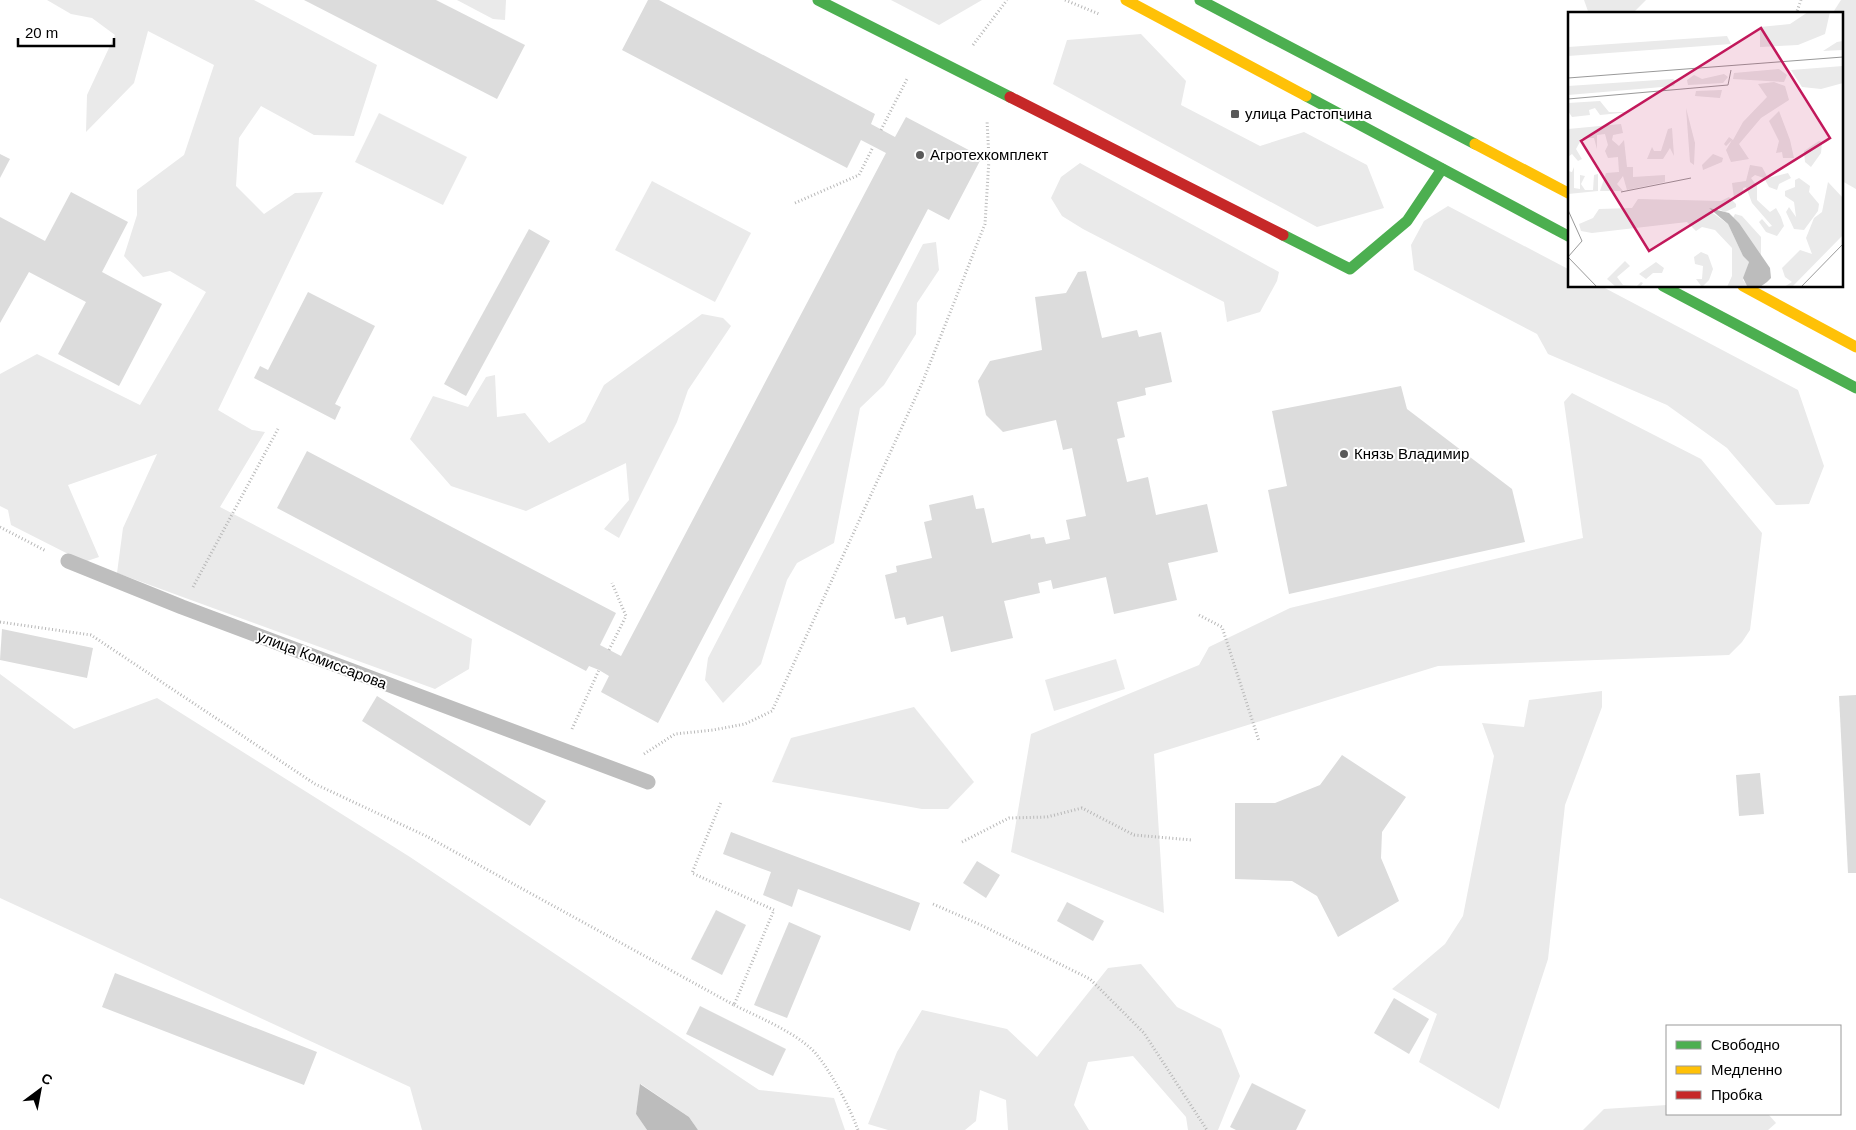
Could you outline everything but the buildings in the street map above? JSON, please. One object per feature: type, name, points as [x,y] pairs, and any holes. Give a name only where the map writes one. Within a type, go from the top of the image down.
[{"type":"main road","points":[[818,0],[1350,269],[1407,221],[1442,169]]},
{"type":"main road","points":[[1126,0],[1568,236]]},
{"type":"main road","points":[[1200,0],[1568,193]]},
{"type":"main road","points":[[1667,288],[1856,388]]},
{"type":"main road","points":[[1747,288],[1856,346]]},
{"type":"lane","name":"улица Комиссарова","points":[[68,561],[182,607],[648,782]]},
{"type":"path","points":[[951,66],[972,46],[1007,0]]},
{"type":"path","points":[[1065,0],[1106,17]]},
{"type":"path","points":[[1797,12],[1801,0]]},
{"type":"path","points":[[881,130],[921,51]]},
{"type":"path","points":[[618,771],[675,734],[745,724],[772,711],[923,381],[985,224],[990,159],[985,84]]},
{"type":"path","points":[[795,203],[859,175],[873,146]]},
{"type":"path","points":[[182,607],[278,429]]},
{"type":"path","points":[[0,527],[68,561]]},
{"type":"path","points":[[609,650],[626,616],[612,583]]},
{"type":"path","points":[[1198,614],[1222,627],[1259,740]]},
{"type":"path","points":[[0,622],[91,635],[314,784],[426,836],[734,1005],[786,1031],[816,1054],[850,1110],[858,1130]]},
{"type":"path","points":[[562,750],[599,670]]},
{"type":"path","points":[[721,802],[692,873],[774,910],[734,1005]]},
{"type":"path","points":[[962,842],[1009,818],[1047,817],[1082,808],[1134,835],[1192,840]]},
{"type":"path","points":[[933,904],[981,925],[1090,980],[1144,1033],[1206,1130]]},
{"type":"shaded area","points":[[47,0],[254,0],[377,65],[354,136],[314,135],[261,106],[239,138],[236,186],[264,214],[295,193],[323,192],[218,410],[252,430],[265,432],[220,507],[472,639],[469,669],[435,689],[117,573],[123,528],[157,454],[68,485],[99,557],[84,562],[11,525],[8,510],[0,506],[0,374],[37,354],[140,405],[206,292],[170,271],[143,277],[124,256],[137,215],[137,190],[184,155],[214,65],[148,31],[134,83],[86,132],[87,95],[115,35],[92,18],[71,14]]},
{"type":"shaded area","points":[[457,0],[506,0],[505,20],[493,19]]},
{"type":"shaded area","points":[[891,0],[982,0],[939,25]]},
{"type":"shaded area","points":[[1584,0],[1646,0],[1634,12],[1588,12]]},
{"type":"shaded area","points":[[1841,0],[1856,0],[1856,189],[1844,182],[1844,12],[1833,12]]},
{"type":"shaded area","points":[[1141,34],[1186,81],[1181,105],[1260,146],[1304,132],[1367,165],[1384,208],[1317,227],[1053,84],[1067,40]]},
{"type":"shaded area","points":[[379,113],[467,157],[443,205],[355,162]]},
{"type":"shaded area","points":[[1080,163],[1279,272],[1277,281],[1260,312],[1227,322],[1224,302],[1083,229],[1062,216],[1051,198],[1061,177]]},
{"type":"shaded area","points":[[652,181],[751,233],[715,302],[615,250]]},
{"type":"shaded area","points":[[1448,206],[1568,269],[1568,288],[1605,288],[1798,390],[1824,466],[1809,504],[1776,505],[1727,448],[1667,405],[1548,354],[1537,334],[1414,270],[1411,245],[1424,221]]},
{"type":"shaded area","points":[[936,242],[939,270],[917,303],[916,334],[884,385],[860,408],[834,543],[797,563],[787,580],[761,664],[723,703],[705,680],[708,658],[923,244]]},
{"type":"shaded area","points":[[702,314],[723,318],[731,326],[688,390],[677,422],[619,538],[604,529],[629,500],[626,463],[526,511],[451,486],[410,439],[433,396],[468,407],[486,377],[495,375],[497,417],[525,413],[549,443],[585,422],[604,385]]},
{"type":"shaded area","points":[[1572,393],[1701,459],[1762,533],[1750,630],[1742,642],[1729,655],[1438,666],[1154,754],[1164,913],[1011,852],[1031,734],[1199,665],[1209,647],[1290,608],[1583,538],[1564,402]]},
{"type":"shaded area","points":[[1116,659],[1125,689],[1054,711],[1045,680]]},
{"type":"shaded area","points":[[0,674],[74,729],[157,698],[410,857],[759,1090],[834,1098],[845,1130],[698,1130],[689,1117],[641,1084],[636,1114],[647,1130],[422,1130],[410,1087],[0,898]]},
{"type":"shaded area","points":[[1602,691],[1602,707],[1565,805],[1548,959],[1499,1109],[1419,1062],[1437,1014],[1392,989],[1445,944],[1463,916],[1494,756],[1482,723],[1524,727],[1529,700]]},
{"type":"shaded area","points":[[914,707],[974,782],[948,809],[922,809],[772,782],[791,738]]},
{"type":"shaded area","points":[[1141,964],[1177,1007],[1221,1029],[1240,1076],[1218,1130],[1188,1130],[1186,1117],[1133,1056],[1088,1062],[1074,1105],[1089,1130],[1008,1130],[1006,1100],[980,1090],[976,1121],[965,1130],[888,1130],[868,1124],[897,1052],[922,1010],[1007,1029],[1037,1057],[1108,968]]},
{"type":"shaded area","points":[[640,1084],[689,1117],[698,1130],[647,1130],[636,1114]]},
{"type":"shaded area","points":[[1666,1105],[1666,1115],[1769,1115],[1776,1123],[1768,1130],[1583,1130],[1604,1109]]},
{"type":"traffic: fast","points":[[818,0],[1010,97]]},
{"type":"traffic: fast","points":[[1200,0],[1475,144]]},
{"type":"traffic: fast","points":[[1306,96],[1568,236]]},
{"type":"traffic: fast","points":[[1283,235],[1350,269],[1407,221],[1442,169]]},
{"type":"traffic: fast","points":[[1667,288],[1856,388]]},
{"type":"traffic: slow","points":[[1126,0],[1306,96]]},
{"type":"traffic: slow","points":[[1475,144],[1568,193]]},
{"type":"traffic: slow","points":[[1747,288],[1856,347]]},
{"type":"traffic: jam","points":[[1010,97],[1283,235]]},
{"type":"place","name":"улица Растопчина","points":[[1235,114]]},
{"type":"place","name":"Агротехкомплект","points":[[920,155]]},
{"type":"place","name":"Князь Владимир","points":[[1344,454]]}]
